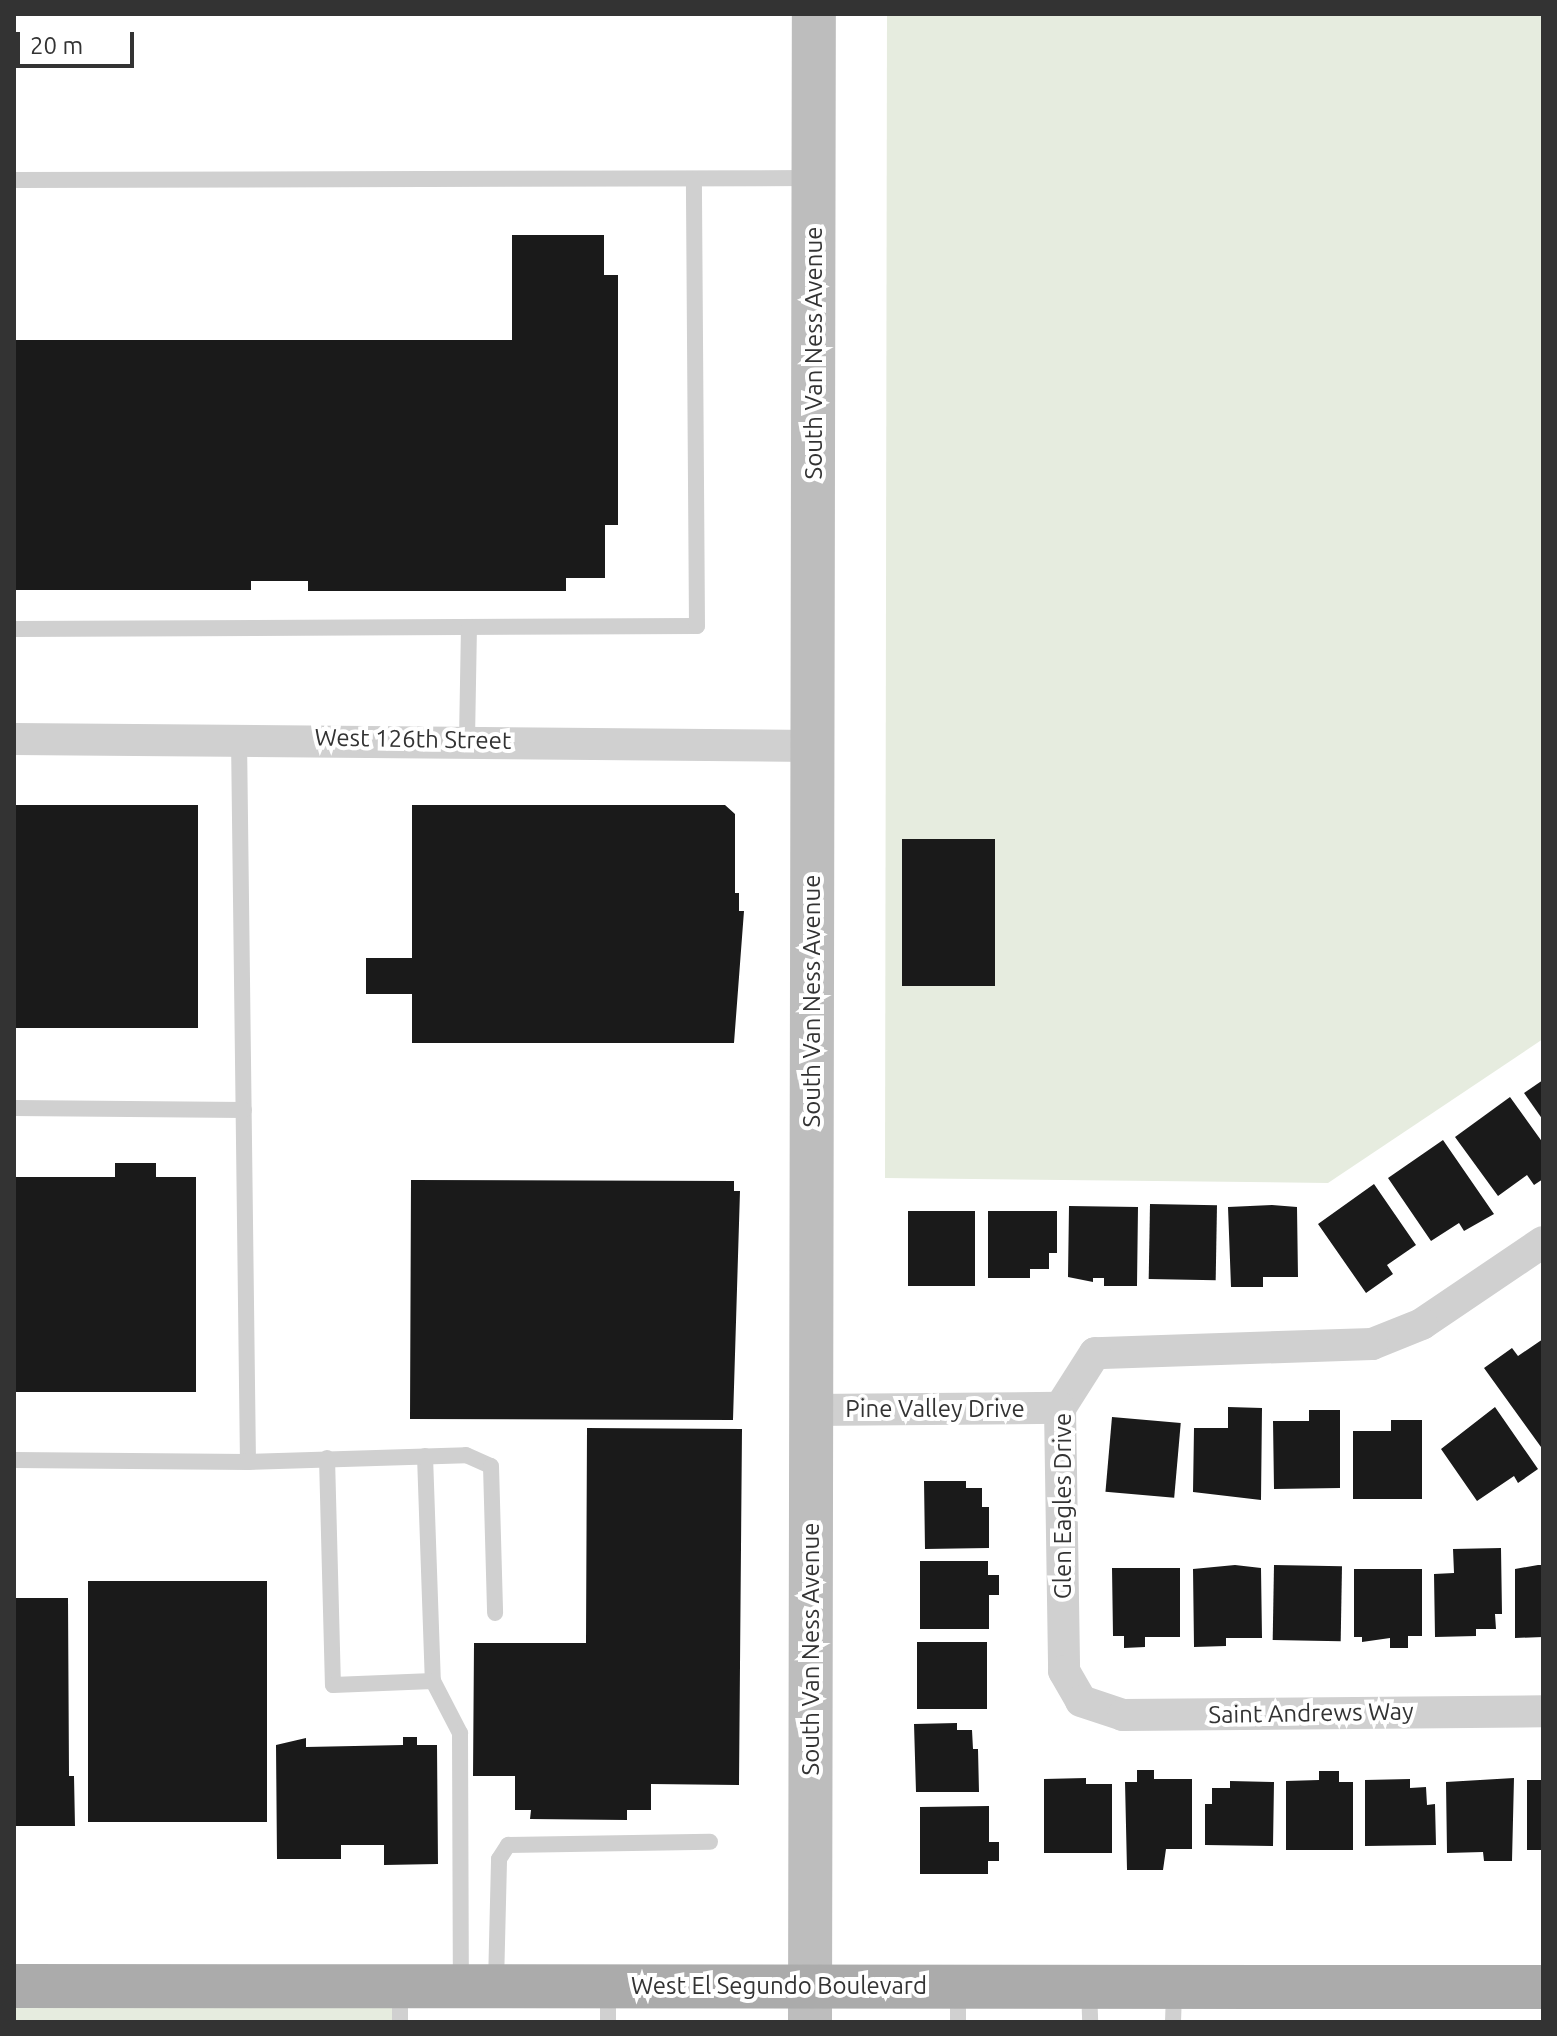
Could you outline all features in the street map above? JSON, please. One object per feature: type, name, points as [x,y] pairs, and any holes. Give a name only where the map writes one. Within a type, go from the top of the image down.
[{"type":"main road","name":"South Van Ness Avenue","points":[[810,2005],[814,14]]},
{"type":"main road","name":"West El Segundo Boulevard","points":[[14,1986],[400,2004],[479,1986],[608,2004],[810,2005],[1174,2005],[1543,1987]]},
{"type":"street","name":"West 126th Street","points":[[14,739],[239,738],[813,746]]},
{"type":"street","name":"Glen Eagles Drive","points":[[1081,1701],[1064,1671],[1060,1408],[1095,1353],[1372,1344],[1422,1324],[1543,1242]]},
{"type":"street","name":"Pine Valley Drive","points":[[811,1410],[1060,1408]]},
{"type":"street","name":"Saint Andrews Way","points":[[1081,1701],[1123,1715],[1543,1711]]},
{"type":"lane","points":[[14,180],[814,178]]},
{"type":"lane","points":[[14,629],[697,626],[694,179]]},
{"type":"lane","points":[[467,740],[469,627]]},
{"type":"lane","points":[[239,738],[248,1462]]},
{"type":"lane","points":[[14,1108],[244,1110]]},
{"type":"lane","points":[[14,1460],[248,1462],[466,1455],[491,1466],[495,1613]]},
{"type":"lane","points":[[425,1456],[433,1681],[460,1733],[479,1986]]},
{"type":"lane","points":[[327,1458],[333,1685],[433,1681]]},
{"type":"lane","points":[[479,1986],[499,1859],[508,1845],[710,1842]]},
{"type":"shaded area","points":[[887,14],[1543,14],[1543,1039],[1328,1183],[885,1178]]},
{"type":"shaded area","points":[[14,1986],[400,1986],[400,2022],[14,2022]]},
{"type":"building","points":[[512,235],[604,235],[604,275],[618,275],[618,525],[605,525],[605,578],[566,578],[566,591],[308,591],[308,581],[251,581],[251,590],[14,590],[14,340],[512,340]]},
{"type":"building","points":[[14,805],[198,805],[198,1028],[14,1028]]},
{"type":"building","points":[[412,805],[725,805],[735,814],[735,893],[739,893],[739,911],[744,911],[734,1043],[412,1043],[412,994],[366,994],[366,958],[412,958]]},
{"type":"building","points":[[902,839],[995,839],[995,986],[902,986]]},
{"type":"building","points":[[1543,1080],[1543,1120],[1524,1093]]},
{"type":"building","points":[[1510,1097],[1543,1143],[1543,1179],[1534,1185],[1527,1175],[1498,1196],[1455,1137]]},
{"type":"building","points":[[1443,1140],[1494,1214],[1464,1231],[1459,1223],[1431,1241],[1388,1178]]},
{"type":"building","points":[[115,1163],[156,1163],[156,1177],[196,1177],[196,1392],[14,1392],[14,1177],[115,1177]]},
{"type":"building","points":[[411,1180],[734,1181],[734,1191],[740,1191],[733,1420],[410,1419]]},
{"type":"building","points":[[1374,1184],[1416,1245],[1387,1265],[1393,1274],[1366,1293],[1318,1224]]},
{"type":"building","points":[[1150,1204],[1217,1205],[1216,1280],[1149,1279]]},
{"type":"building","points":[[1069,1206],[1138,1207],[1137,1286],[1104,1286],[1104,1278],[1093,1278],[1093,1282],[1068,1277]]},
{"type":"building","points":[[1228,1207],[1297,1207],[1298,1277],[1263,1277],[1263,1287],[1231,1287]]},
{"type":"building","points":[[908,1211],[975,1211],[975,1286],[908,1286]]},
{"type":"building","points":[[988,1211],[1057,1211],[1057,1253],[1049,1253],[1049,1269],[1030,1269],[1030,1278],[988,1278]]},
{"type":"building","points":[[1543,1339],[1541,1447],[1484,1368],[1512,1348],[1518,1356]]},
{"type":"building","points":[[1228,1407],[1262,1408],[1261,1500],[1193,1492],[1194,1428],[1228,1428]]},
{"type":"building","points":[[1495,1407],[1538,1469],[1518,1483],[1514,1476],[1477,1501],[1441,1449]]},
{"type":"building","points":[[1309,1410],[1340,1410],[1340,1488],[1274,1489],[1273,1421],[1309,1421]]},
{"type":"building","points":[[1112,1417],[1181,1423],[1174,1498],[1105,1492]]},
{"type":"building","points":[[1391,1420],[1422,1420],[1422,1499],[1353,1499],[1353,1431],[1391,1431]]},
{"type":"building","points":[[587,1428],[742,1429],[739,1785],[651,1784],[651,1810],[627,1810],[627,1820],[530,1819],[531,1810],[515,1810],[515,1776],[473,1776],[474,1643],[586,1643]]},
{"type":"building","points":[[924,1481],[966,1481],[966,1488],[982,1488],[982,1507],[989,1507],[989,1548],[925,1549]]},
{"type":"building","points":[[1501,1548],[1502,1614],[1495,1614],[1496,1629],[1476,1629],[1476,1636],[1435,1637],[1434,1574],[1454,1573],[1453,1549]]},
{"type":"building","points":[[920,1561],[988,1561],[988,1575],[999,1575],[999,1595],[989,1595],[989,1629],[920,1629]]},
{"type":"building","points":[[1235,1565],[1261,1568],[1262,1638],[1226,1638],[1226,1646],[1194,1647],[1193,1569]]},
{"type":"building","points":[[1274,1565],[1342,1566],[1341,1641],[1273,1640]]},
{"type":"building","points":[[1543,1565],[1543,1637],[1515,1638],[1515,1569]]},
{"type":"building","points":[[1112,1568],[1180,1568],[1180,1637],[1145,1637],[1145,1647],[1124,1648],[1124,1636],[1113,1636]]},
{"type":"building","points":[[1354,1569],[1422,1569],[1422,1636],[1408,1636],[1408,1648],[1390,1648],[1390,1638],[1362,1642],[1362,1637],[1354,1637]]},
{"type":"building","points":[[88,1581],[267,1581],[267,1822],[88,1822]]},
{"type":"building","points":[[14,1598],[68,1598],[69,1776],[74,1776],[75,1826],[14,1826]]},
{"type":"building","points":[[917,1642],[987,1642],[987,1709],[917,1709]]},
{"type":"building","points":[[957,1723],[957,1730],[972,1730],[973,1749],[978,1749],[979,1792],[916,1792],[914,1724]]},
{"type":"building","points":[[403,1737],[417,1737],[417,1745],[437,1745],[438,1864],[384,1865],[384,1845],[341,1845],[341,1859],[277,1859],[276,1745],[306,1738],[306,1747],[403,1745]]},
{"type":"building","points":[[1137,1770],[1154,1770],[1154,1779],[1192,1779],[1192,1849],[1166,1849],[1163,1870],[1127,1870],[1125,1782],[1137,1782]]},
{"type":"building","points":[[1319,1771],[1339,1771],[1339,1782],[1353,1782],[1353,1850],[1286,1850],[1286,1781],[1319,1780]]},
{"type":"building","points":[[1086,1778],[1086,1784],[1112,1784],[1112,1853],[1044,1853],[1044,1779]]},
{"type":"building","points":[[1514,1778],[1512,1861],[1484,1861],[1483,1852],[1447,1853],[1446,1782]]},
{"type":"building","points":[[1410,1779],[1410,1788],[1426,1787],[1427,1805],[1435,1804],[1436,1845],[1365,1846],[1365,1780]]},
{"type":"building","points":[[1527,1780],[1543,1780],[1543,1850],[1527,1850]]},
{"type":"building","points":[[1230,1781],[1274,1782],[1273,1846],[1205,1845],[1205,1804],[1212,1804],[1212,1788],[1230,1788]]},
{"type":"building","points":[[989,1806],[989,1842],[999,1842],[999,1861],[988,1861],[988,1874],[920,1874],[920,1807]]}]
